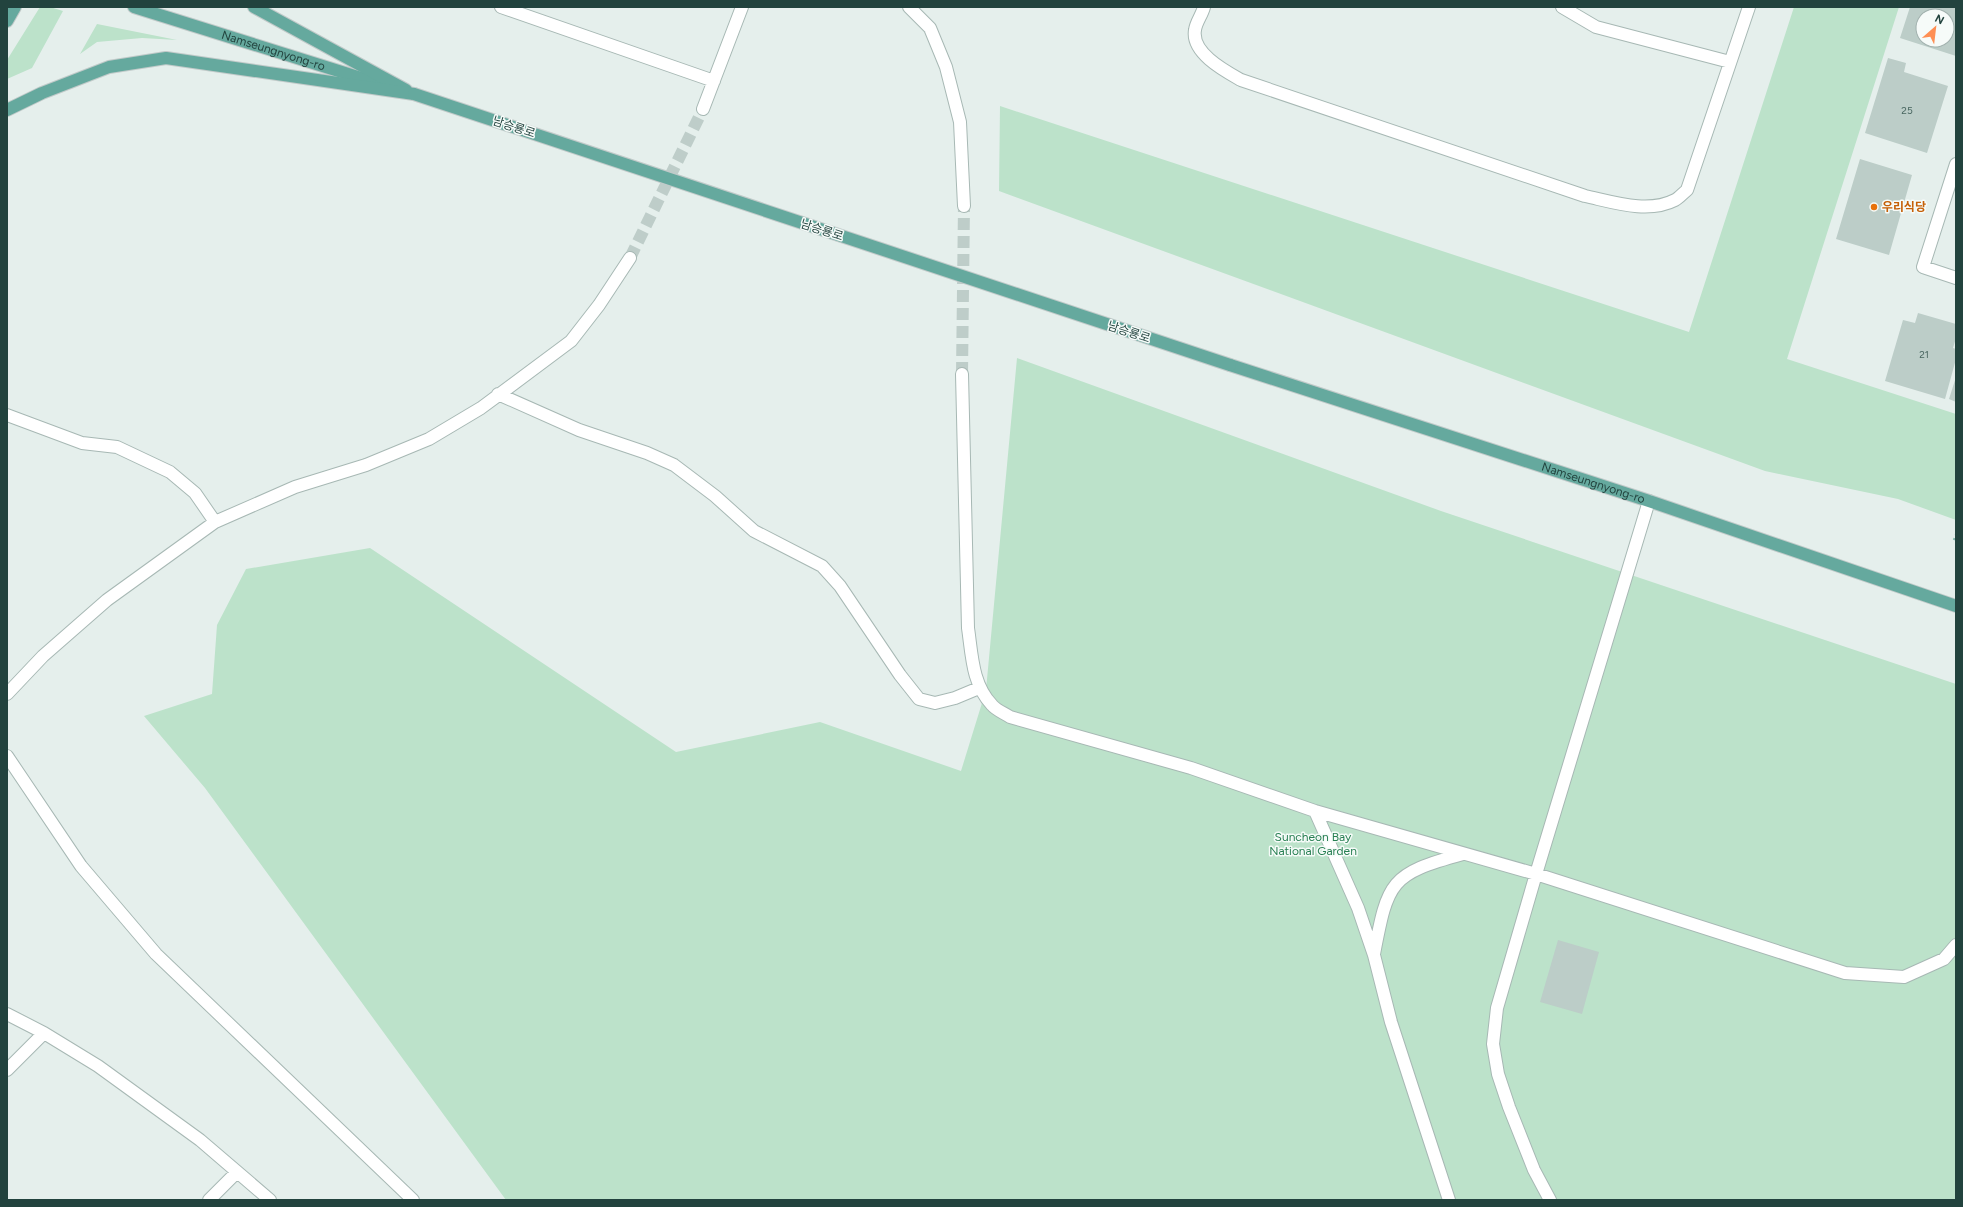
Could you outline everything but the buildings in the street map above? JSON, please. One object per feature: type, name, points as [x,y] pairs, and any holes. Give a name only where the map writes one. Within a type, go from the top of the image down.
[{"type":"main road","points":[[7,21],[15,7]]},
{"type":"main road","name":"Namseungnyong-ro","points":[[134,7],[414,94]]},
{"type":"main road","points":[[254,7],[414,94]]},
{"type":"main road","points":[[7,110],[42,92],[109,67],[166,58],[414,94]]},
{"type":"main road","name":"남승룡로","points":[[414,94],[1230,365]]},
{"type":"main road","name":"Namseungnyong-ro","points":[[1230,365],[1649,501],[1956,606]]},
{"type":"street","points":[[501,7],[714,82]]},
{"type":"street","points":[[703,109],[742,7]]},
{"type":"street","points":[[909,7],[930,28],[946,67],[960,122],[964,206]]},
{"type":"street","points":[[1204,7],[1195,30],[1195,38],[1203,54],[1222,69],[1241,80],[1585,196],[1628,205],[1660,205],[1676,200],[1687,190],[1749,7]]},
{"type":"street","points":[[1562,7],[1596,27],[1730,62]]},
{"type":"street","points":[[1956,164],[1922,267],[1956,278]]},
{"type":"street","points":[[7,694],[43,656],[107,600],[216,522],[295,486],[366,466],[429,439],[481,408],[498,394],[530,374],[571,341],[599,306],[630,258]]},
{"type":"street","points":[[962,374],[968,628],[973,668],[979,688],[992,705],[1010,717],[1191,768],[1315,811],[1536,874],[1845,973],[1904,977],[1944,959],[1956,945]]},
{"type":"street","points":[[498,394],[579,430],[674,465],[715,496],[754,531],[822,566],[840,586],[900,675],[919,699],[935,702],[955,698],[979,688]]},
{"type":"street","points":[[7,415],[82,443],[116,447],[170,472],[195,493],[216,522]]},
{"type":"street","points":[[1550,1200],[1534,1170],[1509,1107],[1498,1074],[1493,1044],[1497,1008],[1649,501]]},
{"type":"street","points":[[7,756],[82,866],[156,954],[412,1200]]},
{"type":"street","points":[[1315,811],[1358,908],[1374,955],[1391,1022],[1449,1200]]},
{"type":"street","points":[[1374,955],[1382,912],[1389,894],[1401,877],[1417,868],[1463,854]]},
{"type":"street","points":[[7,1014],[44,1033],[104,1071],[200,1140],[270,1200]]},
{"type":"street","points":[[7,1070],[44,1033]]},
{"type":"street","points":[[209,1200],[238,1172]]},
{"type":"path","points":[[1954,540],[1956,535]]},
{"type":"green space","points":[[40,7],[50,7],[63,11],[32,68],[7,79],[7,60]]},
{"type":"green space","points":[[1794,7],[1899,7],[1787,359],[1956,414],[1956,520],[1898,499],[1765,471],[999,191],[1000,106],[1689,332]]},
{"type":"green space","points":[[97,24],[177,40],[142,38],[97,42],[80,54]]},
{"type":"green space","name":"Suncheon Bay National Garden","points":[[1017,358],[1441,511],[1956,684],[1956,1200],[506,1200],[205,788],[144,716],[212,694],[217,625],[246,569],[370,548],[676,752],[820,722],[961,771],[986,690]]},
{"type":"tunnel","points":[[630,258],[703,109]]},
{"type":"tunnel","points":[[962,374],[964,206]]},
{"type":"place","name":"우리식당","points":[[1874,207]]}]
